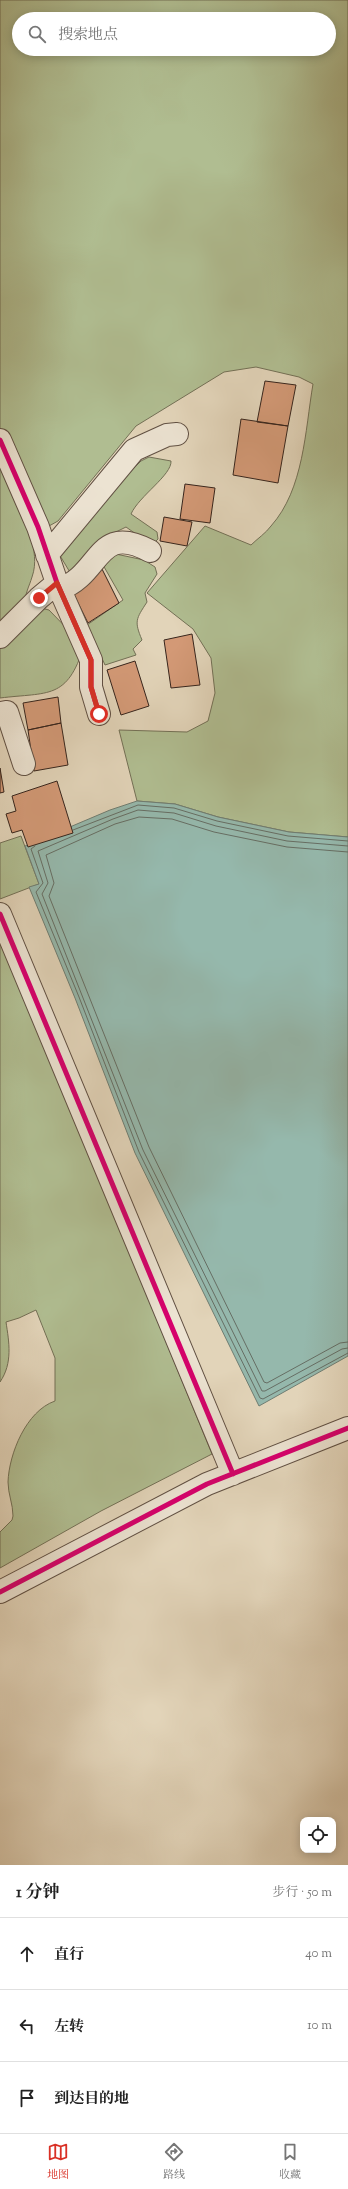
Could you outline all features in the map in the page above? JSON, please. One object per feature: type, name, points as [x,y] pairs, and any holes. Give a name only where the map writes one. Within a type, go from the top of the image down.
[{"type":"street","points":[[47,555],[134,450],[167,435],[177,434]]},
{"type":"street","points":[[0,440],[35,520],[59,586],[91,660],[91,687],[99,714]]},
{"type":"street","points":[[0,637],[39,598],[59,586],[81,578],[97,556],[112,544],[125,542],[132,543],[150,551]]},
{"type":"street","points":[[0,712],[7,712],[24,764]]},
{"type":"street","points":[[0,914],[232,1474]]},
{"type":"street","points":[[0,1592],[194,1491],[232,1474],[348,1428]]},
{"type":"green space","points":[[0,0],[348,0],[348,837],[289,832],[218,817],[175,804],[137,801],[119,730],[187,732],[208,721],[215,693],[211,658],[193,629],[147,593],[205,526],[251,545],[269,529],[282,511],[297,477],[305,440],[313,384],[299,377],[256,367],[224,372],[136,426],[58,521],[31,536],[35,562],[34,572],[26,593],[25,604],[49,610],[84,646],[78,663],[71,676],[63,685],[54,690],[31,695],[0,698]]},
{"type":"green space","points":[[149,457],[171,461],[170,467],[135,507],[131,514],[157,532],[158,539],[155,542],[143,539],[126,527],[117,531],[102,542],[84,563],[74,579],[59,554],[124,478],[141,461]]},
{"type":"green space","points":[[111,553],[144,560],[155,567],[157,574],[145,593],[147,602],[138,616],[137,624],[142,640],[133,649],[136,655],[105,665],[87,625],[123,600],[103,565]]},
{"type":"green space","points":[[21,836],[39,884],[0,899],[0,843]]},
{"type":"green space","points":[[0,936],[212,1454],[101,1511],[0,1568],[0,1532],[12,1520],[13,1516],[8,1482],[12,1459],[21,1435],[28,1424],[45,1406],[55,1401],[55,1358],[36,1310],[6,1322],[9,1352],[7,1367],[0,1382]]},
{"type":"water","points":[[137,801],[175,804],[218,817],[289,832],[348,837],[348,1356],[259,1406],[135,1153],[75,998],[29,887],[39,884],[25,846],[110,810]]},
{"type":"building","points":[[265,381],[296,385],[288,426],[257,422]]},
{"type":"building","points":[[241,419],[288,426],[278,483],[233,475]]},
{"type":"building","points":[[185,484],[215,488],[210,523],[180,519]]},
{"type":"building","points":[[164,517],[192,522],[187,546],[160,541]]},
{"type":"building","points":[[102,569],[119,603],[88,623],[71,589]]},
{"type":"building","points":[[192,634],[200,685],[171,688],[164,640]]},
{"type":"building","points":[[135,661],[149,706],[121,715],[107,670]]},
{"type":"building","points":[[58,697],[61,723],[28,730],[23,703]]},
{"type":"building","points":[[61,723],[68,765],[34,771],[28,730]]},
{"type":"building","points":[[0,768],[4,792],[0,793]]},
{"type":"building","points":[[57,781],[73,833],[28,847],[22,830],[12,833],[6,814],[16,811],[12,796]]},
{"type":"cycle path","points":[[0,440],[38,527],[57,583],[91,660],[91,687],[99,714]]},
{"type":"cycle path","points":[[0,914],[233,1474]]},
{"type":"cycle path","points":[[0,1592],[207,1484],[348,1428]]},
{"type":"route","points":[[39,598],[57,583],[91,660],[91,687],[99,714]]}]
